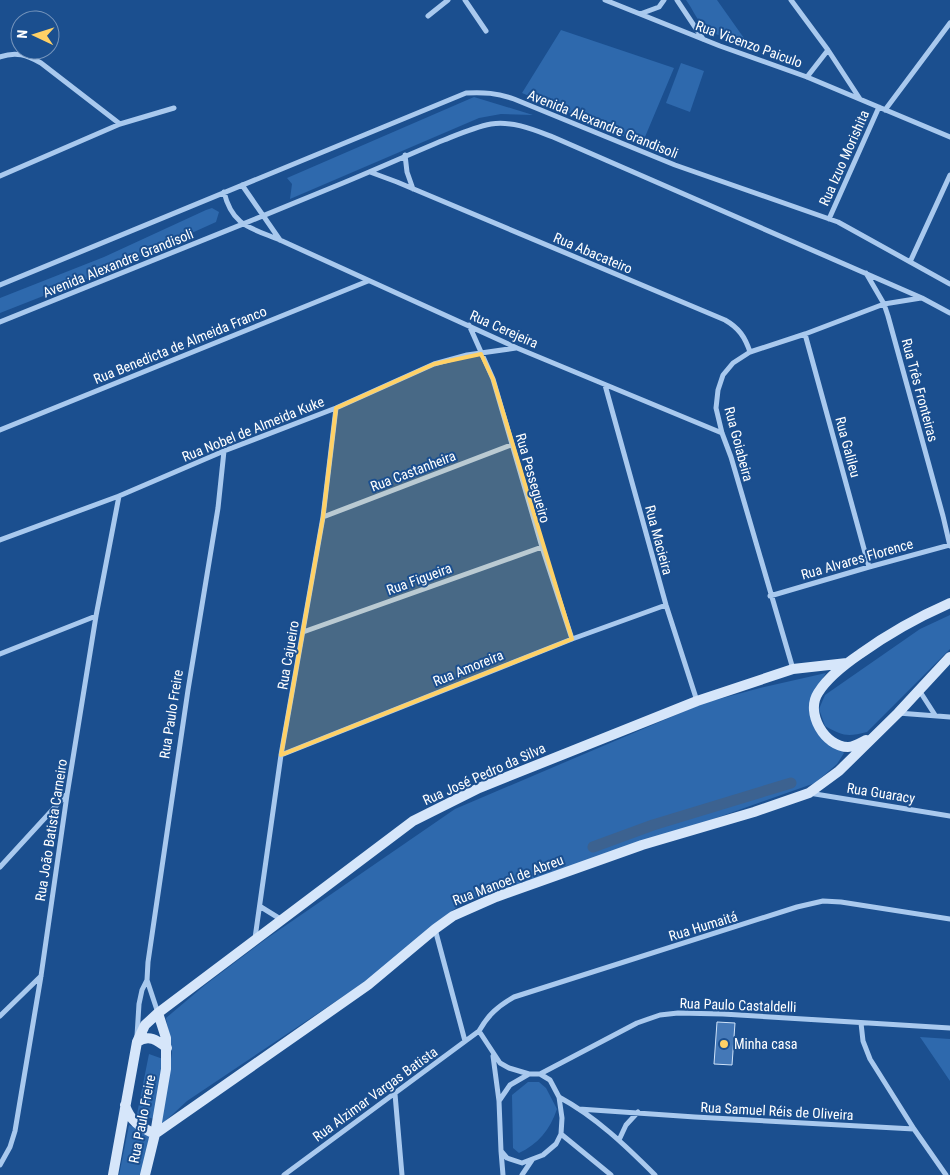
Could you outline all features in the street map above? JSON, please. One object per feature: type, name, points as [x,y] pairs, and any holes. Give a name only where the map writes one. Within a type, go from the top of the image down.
[{"type":"main road","points":[[950,603],[910,621],[846,663],[824,683],[816,695],[813,709],[816,722],[824,734],[838,744],[847,747],[855,746],[877,733],[950,657]]},
{"type":"main road","name":"Rua José Pedro da Silva","points":[[137,1042],[139,1034],[145,1025],[158,1012],[414,821],[479,788],[697,700],[793,670],[846,663]]},
{"type":"main road","name":"Rua Manoel de Abreu","points":[[155,1134],[368,985],[453,916],[496,897],[662,838],[754,812],[809,793],[839,771],[877,733]]},
{"type":"main road","name":"Rua Paulo Freire","points":[[145,1175],[155,1134],[166,1069],[167,1048],[158,1012]]},
{"type":"main road","points":[[137,1042],[152,1038],[167,1048]]},
{"type":"main road","name":"Rua Paulo Freire","points":[[113,1175],[137,1042]]},
{"type":"main road","points":[[125,1105],[132,1120],[155,1134]]},
{"type":"street","points":[[428,16],[448,0]]},
{"type":"street","points":[[465,0],[486,31]]},
{"type":"street","name":"Rua Vicenzo Paiculo","points":[[605,0],[703,40],[807,77],[950,137]]},
{"type":"street","points":[[640,14],[659,7],[664,0]]},
{"type":"street","points":[[677,0],[703,40]]},
{"type":"street","points":[[791,0],[828,50],[860,99]]},
{"type":"street","name":"Rua Izuo Morishita","points":[[828,219],[882,108],[950,23]]},
{"type":"street","points":[[807,77],[828,50]]},
{"type":"street","points":[[0,57],[20,53],[30,56],[120,124]]},
{"type":"street","name":"Avenida Alexandre Grandisoli","points":[[0,285],[466,93],[484,92],[514,99],[732,187],[828,219],[950,284]]},
{"type":"street","points":[[0,176],[120,124],[174,108]]},
{"type":"street","name":"Avenida Alexandre Grandisoli","points":[[0,322],[244,225],[370,172],[405,155],[474,128],[490,124],[525,126],[866,273],[922,298],[950,313]]},
{"type":"street","points":[[405,155],[407,172],[413,189]]},
{"type":"street","name":"Rua Abacateiro","points":[[370,172],[725,320],[741,332],[747,341],[750,352]]},
{"type":"street","points":[[910,262],[950,175]]},
{"type":"street","points":[[242,185],[280,240]]},
{"type":"street","points":[[224,192],[227,206],[244,225]]},
{"type":"street","name":"Rua Cerejeira","points":[[244,225],[517,348],[722,433]]},
{"type":"street","name":"Rua Três Fronteiras","points":[[866,273],[884,304],[950,546]]},
{"type":"street","name":"Rua Benedicta de Almeida Franco","points":[[0,430],[368,281]]},
{"type":"street","name":"Rua Goiabeira","points":[[793,670],[716,408],[718,390],[723,375],[733,363],[750,352],[805,334],[884,304],[922,298]]},
{"type":"street","name":"Rua Pessegueiro","points":[[469,325],[493,379],[511,445],[572,639]]},
{"type":"street","name":"Rua Galileu","points":[[805,334],[869,567]]},
{"type":"street","name":"Rua Nobel de Almeida Kuke","points":[[0,540],[119,496],[224,451],[336,408],[434,364],[448,359],[517,348]]},
{"type":"street","name":"Rua Macieira","points":[[605,385],[666,605],[697,700]]},
{"type":"street","name":"Rua Cajueiro","points":[[255,939],[281,755],[323,517],[336,408]]},
{"type":"street","name":"Rua Castanheira","points":[[323,517],[511,445]]},
{"type":"street","name":"Rua Paulo Freire","points":[[158,1012],[147,980],[148,962],[184,714],[218,508],[224,451]]},
{"type":"street","name":"Rua João Batista Carneiro","points":[[0,1165],[16,1131],[66,795],[96,616],[119,496]]},
{"type":"street","points":[[943,516],[950,514]]},
{"type":"street","name":"Rua Alvares Florence","points":[[770,596],[950,546]]},
{"type":"street","name":"Rua Figueira","points":[[303,632],[542,547]]},
{"type":"street","name":"Rua Amoreira","points":[[281,755],[572,639],[666,605]]},
{"type":"street","points":[[0,654],[96,616]]},
{"type":"street","points":[[919,690],[934,715]]},
{"type":"street","points":[[898,713],[950,717]]},
{"type":"street","name":"Rua Guaracy","points":[[809,793],[950,816]]},
{"type":"street","points":[[0,867],[66,795]]},
{"type":"street","name":"Rua Humaitá","points":[[479,1031],[493,1011],[514,997],[797,907],[823,901],[950,918]]},
{"type":"street","points":[[261,907],[282,920]]},
{"type":"street","points":[[435,929],[465,1041]]},
{"type":"street","points":[[0,1016],[40,976]]},
{"type":"street","name":"Rua Paulo Freire","points":[[137,1042],[136,1023],[139,1004],[142,990],[147,980]]},
{"type":"street","name":"Rua Paulo Castaldelli","points":[[540,1074],[637,1023],[660,1015],[678,1013],[723,1014],[950,1028]]},
{"type":"street","points":[[862,1023],[863,1041],[870,1059],[914,1130],[946,1175]]},
{"type":"street","points":[[479,1031],[504,1066],[529,1074],[540,1074],[550,1080],[559,1097],[562,1118],[561,1134],[556,1144],[544,1155],[522,1163],[512,1160],[500,1151]]},
{"type":"street","name":"Rua Alzimar Vargas Batista","points":[[284,1175],[479,1031]]},
{"type":"street","points":[[493,1053],[503,1175]]},
{"type":"street","points":[[498,1101],[510,1085],[529,1074]]},
{"type":"street","points":[[395,1094],[402,1175]]},
{"type":"street","points":[[559,1097],[579,1109],[619,1140],[656,1175]]},
{"type":"street","name":"Rua Samuel Réis de Oliveira","points":[[579,1109],[914,1130]]},
{"type":"street","points":[[619,1140],[626,1125],[638,1112]]},
{"type":"street","points":[[561,1134],[611,1175]]},
{"type":"street","points":[[522,1175],[532,1160]]},
{"type":"street","points":[[296,1166],[297,1175]]},
{"type":"highlighted area","points":[[481,354],[493,379],[572,639],[281,755],[323,517],[336,408],[434,364]]},
{"type":"shaded area","points":[[686,0],[717,0],[746,41],[724,37],[708,30],[699,21]]},
{"type":"shaded area","points":[[561,30],[674,68],[642,144],[522,93]]},
{"type":"shaded area","points":[[681,63],[704,71],[690,112],[666,103]]},
{"type":"shaded area","points":[[474,97],[533,115],[501,114],[479,118],[290,199],[292,184],[287,178]]},
{"type":"shaded area","points":[[212,208],[219,212],[216,222],[112,269],[0,313],[0,298],[104,257]]},
{"type":"shaded area","points":[[950,615],[950,649],[867,732],[845,735],[825,726],[819,709],[825,695],[920,629]]},
{"type":"shaded area","points":[[826,673],[813,694],[822,737],[844,753],[837,764],[815,783],[460,905],[378,973],[187,1101],[159,1127],[172,1053],[166,1018],[205,985],[266,939],[455,809],[704,703]]},
{"type":"shaded area","points":[[920,1037],[950,1039],[950,1081]]},
{"type":"shaded area","points":[[149,1054],[163,1059],[154,1119],[137,1114]]},
{"type":"shaded area","points":[[528,1082],[539,1082],[546,1088],[557,1109],[547,1130],[538,1141],[519,1153],[513,1148],[512,1095]]},
{"type":"shaded area","points":[[129,1125],[150,1134],[142,1175],[119,1175]]},
{"type":"building","name":"Minha casa","points":[[717,1022],[735,1023],[732,1065],[714,1064]]},
{"type":"waterway","points":[[593,847],[653,825],[791,783]]},
{"type":"place","name":"Minha casa","points":[[724,1044]]}]
